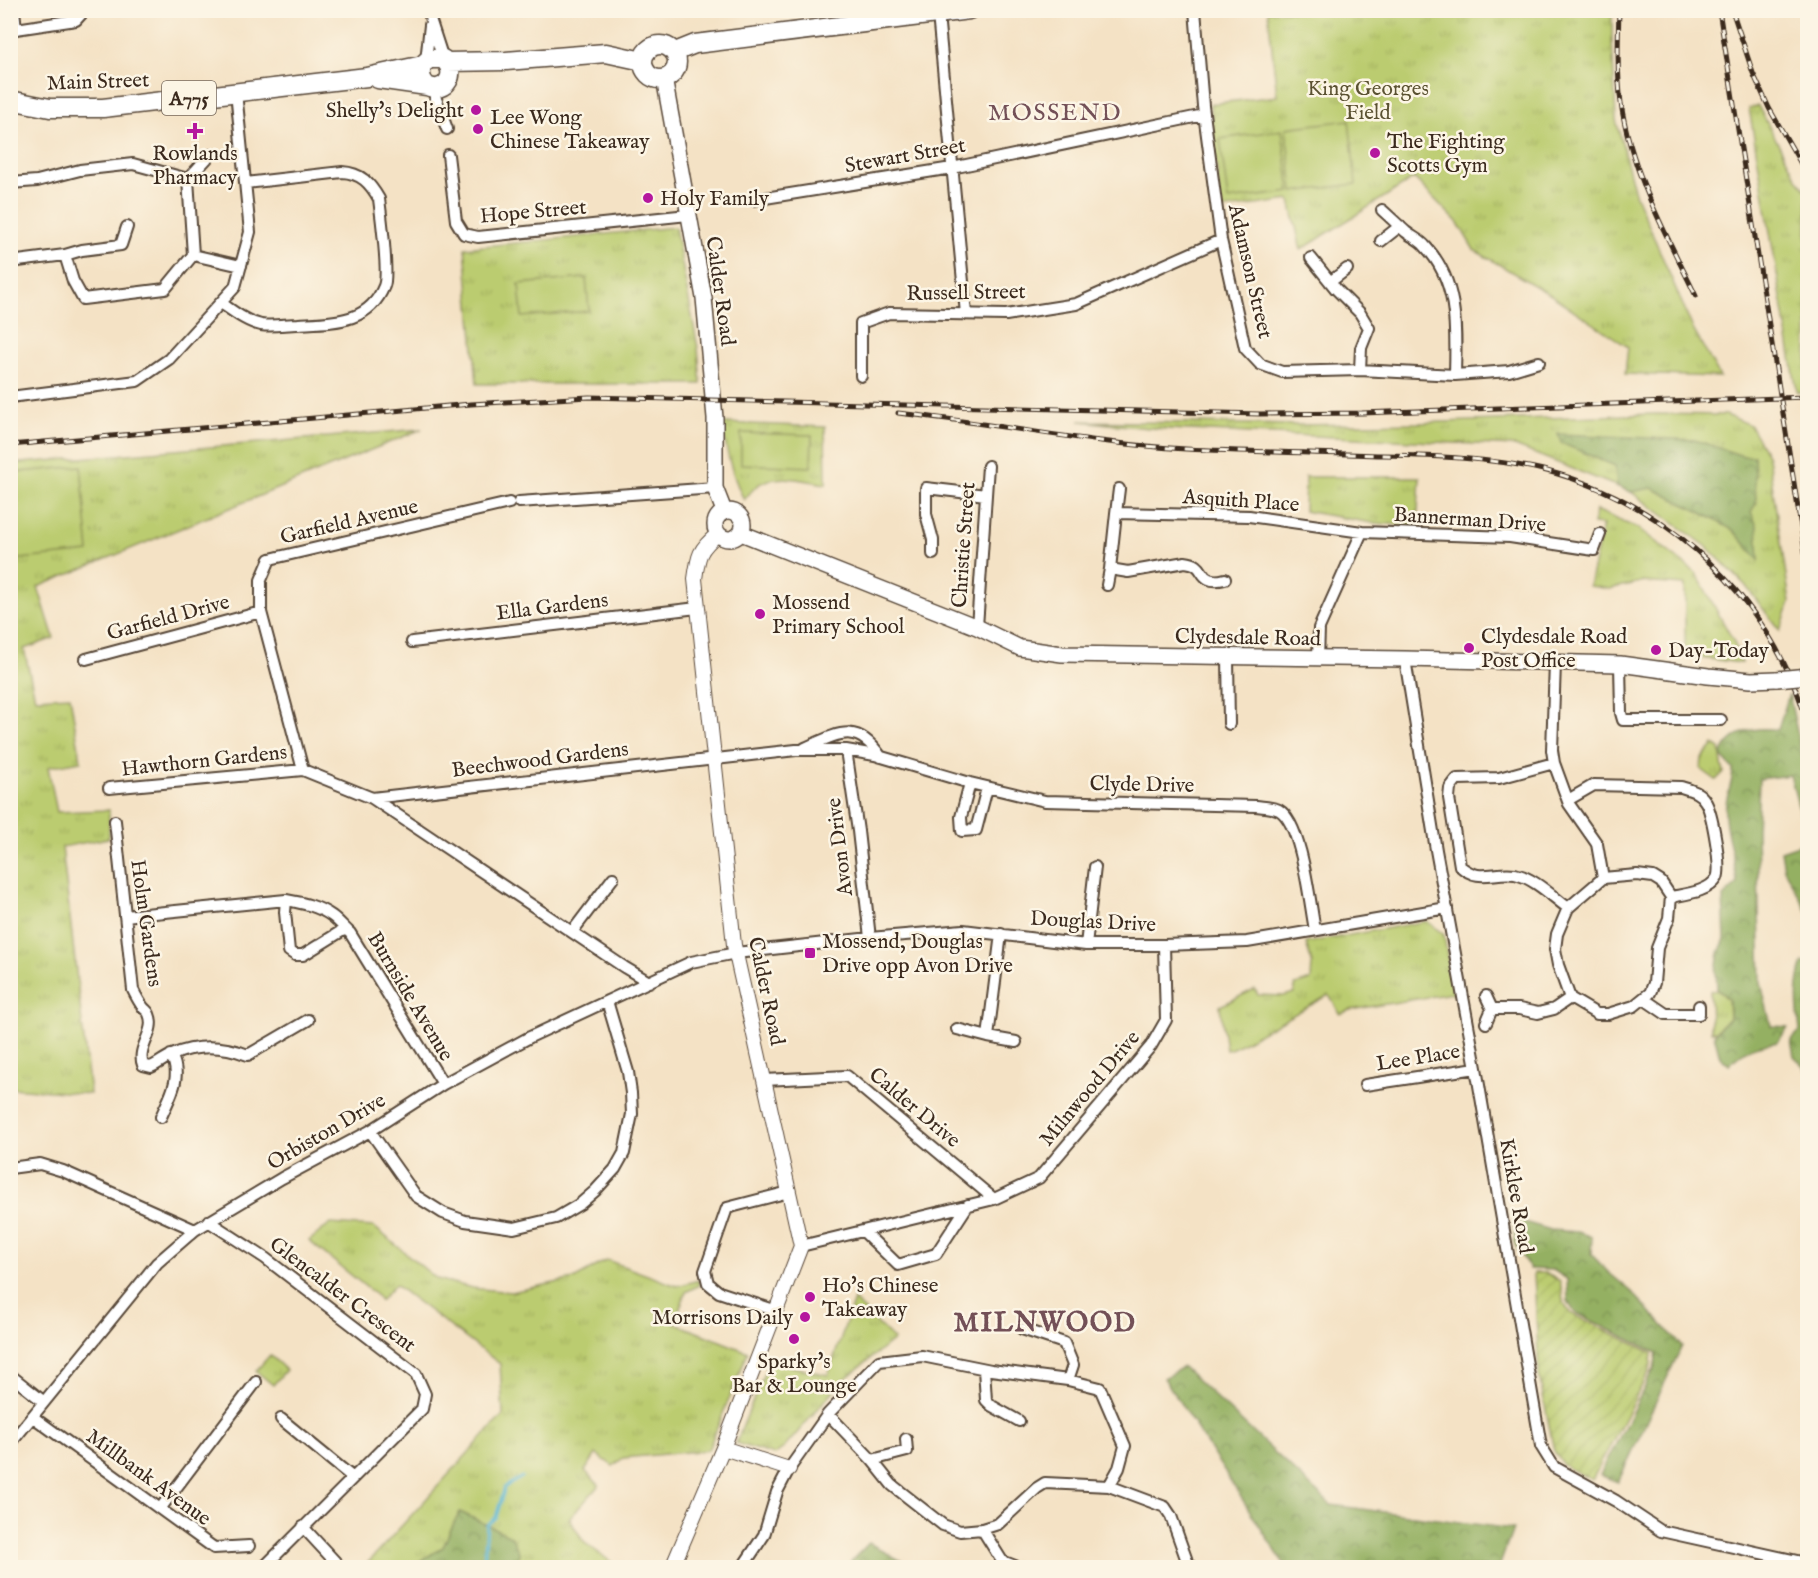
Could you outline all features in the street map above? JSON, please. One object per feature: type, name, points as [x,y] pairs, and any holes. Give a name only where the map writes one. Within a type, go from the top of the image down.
[{"type":"main road","points":[[675,52],[695,44],[969,10]]},
{"type":"main road","points":[[656,45],[667,46],[675,52],[677,63],[669,76],[659,79],[646,71],[643,61],[647,51],[656,45]]},
{"type":"main road","name":"Main Street","points":[[10,100],[50,108],[103,108],[367,77],[437,73],[506,61],[606,53],[643,61]]},
{"type":"main road","name":"Calder Road","points":[[664,78],[704,298],[715,418],[715,488],[724,511]]},
{"type":"main road","points":[[718,534],[715,521],[717,516],[724,511],[734,511],[741,516],[743,525],[741,533]]},
{"type":"main road","name":"Clydesdale Road","points":[[718,534],[730,539],[741,533],[977,627],[1020,648],[1062,654],[1620,664],[1751,680],[1808,676]]},
{"type":"street","points":[[14,10],[16,29],[76,20],[85,10]]},
{"type":"street","points":[[429,10],[443,117],[447,129]]},
{"type":"street","name":"Adamson Street","points":[[1195,10],[1204,115],[1221,240],[1245,348],[1260,364],[1282,372],[1360,370],[1455,375],[1509,371],[1539,362]]},
{"type":"street","points":[[938,14],[966,314]]},
{"type":"street","points":[[430,22],[437,73]]},
{"type":"street","points":[[10,397],[137,381],[169,359],[235,287],[250,232],[236,92]]},
{"type":"street","name":"Stewart Street","points":[[753,200],[952,168],[1204,115]]},
{"type":"street","points":[[65,255],[73,281],[83,299],[165,289],[192,255],[188,179],[210,155]]},
{"type":"street","name":"Hope Street","points":[[448,155],[456,221],[464,234],[478,237],[688,215]]},
{"type":"street","points":[[10,183],[37,181],[80,170],[133,164],[188,179]]},
{"type":"street","points":[[221,303],[247,320],[260,324],[346,320],[368,308],[386,281],[379,199],[364,179],[351,172],[342,172],[246,183]]},
{"type":"street","points":[[1382,210],[1425,245],[1439,263],[1451,290],[1456,324],[1455,375]]},
{"type":"street","points":[[1381,241],[1400,226]]},
{"type":"street","points":[[10,262],[121,246],[127,227]]},
{"type":"street","name":"Russell Street","points":[[861,376],[861,323],[889,313],[1006,315],[1076,304],[1221,240]]},
{"type":"street","points":[[192,255],[241,266]]},
{"type":"street","points":[[1311,258],[1360,313],[1368,328],[1361,348],[1360,370]]},
{"type":"street","points":[[1330,282],[1347,269]]},
{"type":"street","name":"Christie Street","points":[[977,627],[988,466]]},
{"type":"street","name":"Garfield Avenue","points":[[303,770],[261,612],[261,580],[270,559],[514,502],[715,488]]},
{"type":"street","points":[[933,554],[933,540],[926,514],[926,488],[986,495]]},
{"type":"street","points":[[1107,585],[1119,489]]},
{"type":"street","name":"Asquith Place","points":[[1116,513],[1249,516],[1362,532]]},
{"type":"street","points":[[1318,659],[1319,628],[1362,532]]},
{"type":"street","name":"Bannerman Drive","points":[[1362,532],[1510,537],[1594,550],[1600,534]]},
{"type":"street","name":"Calder Road","points":[[718,534],[704,545],[694,579],[713,759],[736,953],[801,1246]]},
{"type":"street","points":[[1110,569],[1128,572],[1185,562],[1197,565],[1210,580],[1225,579]]},
{"type":"street","name":"Ella Gardens","points":[[412,642],[697,608]]},
{"type":"street","name":"Garfield Drive","points":[[86,659],[261,612]]},
{"type":"street","points":[[1228,657],[1229,724]]},
{"type":"street","name":"Kirklee Road","points":[[1405,659],[1541,1446],[1554,1467],[1616,1501],[1660,1530],[1806,1563]]},
{"type":"street","points":[[1555,663],[1552,750],[1554,763],[1568,800],[1597,844],[1603,878]]},
{"type":"street","points":[[1620,664],[1623,720],[1721,720]]},
{"type":"street","name":"Clyde Drive","points":[[796,750],[851,732],[863,736],[872,743],[881,757]]},
{"type":"street","name":"Clyde Drive","points":[[713,759],[796,750],[846,750],[881,757],[987,788],[1045,801],[1256,806],[1279,810],[1292,825],[1300,850],[1315,930]]},
{"type":"street","name":"Avon Drive","points":[[846,750],[870,938]]},
{"type":"street","name":"Beechwood Gardens","points":[[372,798],[713,759]]},
{"type":"street","points":[[1554,763],[1499,778],[1457,779],[1450,788],[1449,798],[1460,866],[1475,876],[1515,874],[1530,880],[1568,908]]},
{"type":"street","name":"Beechwood Gardens","points":[[303,770],[372,798],[649,982]]},
{"type":"street","name":"Hawthorn Gardens","points":[[110,789],[303,770]]},
{"type":"street","points":[[970,783],[961,816],[962,831],[976,830],[987,788]]},
{"type":"street","points":[[1568,800],[1594,785],[1681,787],[1694,791],[1702,797],[1706,802],[1716,838],[1719,873],[1716,880],[1705,889],[1671,897]]},
{"type":"street","name":"Holm Gardens","points":[[115,821],[134,990],[149,1014],[150,1027],[141,1052],[143,1065],[151,1067],[171,1055],[208,1045],[248,1055],[308,1020]]},
{"type":"street","points":[[1086,945],[1095,867]]},
{"type":"street","points":[[1637,875],[1653,877],[1661,882],[1671,897],[1669,918],[1657,948],[1654,983],[1650,993],[1644,999],[1634,1006],[1608,1014],[1597,1014],[1570,998],[1558,965],[1555,949],[1557,934],[1568,908],[1603,878],[1637,875]]},
{"type":"street","points":[[572,932],[613,878]]},
{"type":"street","name":"Burnside Avenue","points":[[125,916],[286,900],[312,905],[334,917],[350,933],[443,1084]]},
{"type":"street","name":"Burnside Avenue","points":[[286,900],[289,951],[295,955],[303,955],[345,929]]},
{"type":"street","name":"Douglas Drive","points":[[736,953],[963,930],[1086,945],[1247,942],[1447,908]]},
{"type":"street","points":[[988,1037],[1001,934]]},
{"type":"street","name":"Milnwood Drive","points":[[801,1246],[994,1199],[1039,1178],[1151,1046],[1166,1020],[1164,945]]},
{"type":"street","name":"Orbiston Drive","points":[[10,1444],[157,1263],[208,1221],[370,1131],[443,1084],[530,1037],[691,963],[736,953]]},
{"type":"street","points":[[1486,996],[1492,1009],[1486,1023]]},
{"type":"street","points":[[1492,1009],[1509,1008],[1538,1012],[1554,1009],[1570,998]]},
{"type":"street","points":[[1644,999],[1666,1014],[1699,1014],[1699,1006]]},
{"type":"street","points":[[370,1131],[416,1196],[443,1213],[465,1221],[514,1228],[556,1218],[580,1204],[595,1191],[615,1169],[624,1153],[632,1114],[631,1093],[628,1072],[607,1001]]},
{"type":"street","points":[[957,1029],[1016,1042]]},
{"type":"street","points":[[161,1117],[176,1080],[176,1065],[171,1055]]},
{"type":"street","name":"Lee Place","points":[[1365,1085],[1476,1068]]},
{"type":"street","name":"Calder Drive","points":[[764,1080],[847,1076],[994,1199]]},
{"type":"street","points":[[10,1168],[40,1164],[63,1171],[195,1230]]},
{"type":"street","points":[[777,1311],[718,1292],[708,1283],[705,1271],[727,1208],[789,1192]]},
{"type":"street","points":[[863,1231],[898,1265],[936,1254],[968,1205]]},
{"type":"street","name":"Glencalder Crescent","points":[[208,1221],[265,1258],[416,1374],[425,1394],[422,1409],[263,1568]]},
{"type":"street","points":[[672,1568],[723,1448],[801,1246]]},
{"type":"street","points":[[1022,1329],[1064,1343],[1073,1365],[1068,1380]]},
{"type":"street","points":[[742,1568],[764,1535],[777,1492],[789,1469],[828,1414],[879,1360],[921,1356],[984,1369],[1068,1380],[1101,1388],[1125,1446],[1119,1468],[1109,1486]]},
{"type":"street","points":[[984,1369],[986,1400],[1020,1421]]},
{"type":"street","points":[[10,1376],[44,1402]]},
{"type":"street","points":[[160,1509],[256,1382]]},
{"type":"street","points":[[828,1414],[872,1460],[892,1485],[943,1525],[960,1531],[982,1529],[998,1524],[1045,1483],[1109,1486],[1165,1507],[1171,1516],[1187,1561],[1193,1568]]},
{"type":"street","name":"Millbank Avenue","points":[[33,1417],[214,1548],[249,1546]]},
{"type":"street","points":[[280,1419],[352,1478]]},
{"type":"street","points":[[906,1439],[907,1451]]},
{"type":"street","points":[[723,1448],[789,1469]]},
{"type":"street","points":[[872,1460],[907,1451],[919,1453]]},
{"type":"street","points":[[303,1527],[341,1568]]},
{"type":"street","points":[[982,1529],[1002,1561],[1020,1568]]},
{"type":"green space","name":"King Georges Field","points":[[1268,11],[1612,11],[1616,120],[1635,193],[1693,329],[1720,377],[1625,374],[1628,347],[1551,295],[1474,250],[1458,223],[1414,178],[1301,250],[1290,200],[1221,210],[1210,104],[1277,96]]},
{"type":"green space","points":[[1758,106],[1798,180],[1807,191],[1807,392],[1797,392],[1749,108]]},
{"type":"green space","points":[[1349,120],[1356,184],[1293,192],[1286,128]]},
{"type":"green space","points":[[1282,130],[1290,192],[1228,200],[1220,139]]},
{"type":"green space","points":[[675,227],[698,348],[701,384],[477,384],[465,248]]},
{"type":"green space","points":[[586,278],[589,311],[522,317],[519,284]]},
{"type":"green space","points":[[1653,414],[1726,415],[1750,425],[1768,457],[1790,602],[1780,631],[1745,585],[1706,546],[1631,492],[1515,446],[1149,428],[1079,421],[1299,425]]},
{"type":"green space","points":[[723,423],[825,427],[826,484],[782,478],[773,479],[758,485],[744,500],[730,463]]},
{"type":"green space","points":[[422,429],[38,587],[54,638],[24,649],[35,698],[70,696],[81,761],[48,767],[57,812],[109,810],[109,838],[62,847],[90,1094],[11,1088],[10,464]]},
{"type":"green space","points":[[741,433],[812,435],[811,467],[741,464]]},
{"type":"green space","points":[[1558,434],[1695,440],[1743,456],[1754,456],[1756,503],[1751,512],[1757,526],[1759,560],[1733,530],[1700,512],[1652,488],[1631,492],[1617,486],[1615,466],[1561,443]]},
{"type":"green space","points":[[81,466],[89,552],[11,560],[11,473]]},
{"type":"green space","points":[[1305,477],[1420,477],[1417,526],[1372,523],[1304,511]]},
{"type":"green space","points":[[1596,510],[1639,529],[1696,573],[1734,642],[1742,663],[1685,656],[1685,585],[1641,582],[1609,589],[1589,586],[1603,525],[1593,524]]},
{"type":"green space","points":[[1789,694],[1807,779],[1807,839],[1790,775],[1759,779],[1757,833],[1761,983],[1771,1026],[1788,1027],[1778,1042],[1751,1048],[1729,1065],[1720,1057],[1714,1034],[1729,1018],[1729,999],[1717,988],[1716,970],[1719,953],[1725,939],[1723,897],[1737,884],[1725,815],[1733,769],[1721,756],[1730,741],[1744,732],[1761,729],[1778,730]]},
{"type":"green space","points":[[1714,745],[1720,749],[1724,772],[1716,780],[1701,769],[1702,758]]},
{"type":"green space","points":[[1808,842],[1807,911],[1784,869],[1781,851]]},
{"type":"green space","points":[[1427,921],[1444,935],[1453,993],[1350,1010],[1340,1014],[1329,995],[1226,1050],[1220,1006],[1255,989],[1258,995],[1284,996],[1294,993],[1295,985],[1311,980],[1312,963],[1306,943]]},
{"type":"green space","points":[[1803,962],[1808,966],[1807,1071],[1794,1056],[1791,1040],[1800,1031],[1798,988]]},
{"type":"green space","points":[[1717,989],[1728,999],[1729,1018],[1716,1031],[1711,1031],[1710,991]]},
{"type":"green space","points":[[1514,1219],[1551,1230],[1578,1232],[1592,1237],[1591,1254],[1632,1292],[1682,1346],[1618,1482],[1600,1475],[1654,1369],[1657,1353],[1574,1312],[1568,1301],[1567,1279],[1553,1270],[1530,1269],[1515,1245]]},
{"type":"green space","points":[[330,1224],[374,1227],[437,1279],[472,1288],[511,1292],[574,1279],[607,1260],[677,1286],[699,1280],[699,1285],[686,1292],[674,1323],[748,1352],[708,1450],[623,1458],[613,1466],[596,1454],[585,1471],[599,1485],[569,1519],[585,1543],[618,1567],[364,1567],[503,1415],[500,1364],[395,1285],[380,1301],[377,1296],[309,1241]]},
{"type":"green space","points":[[1534,1273],[1545,1273],[1560,1281],[1563,1301],[1570,1313],[1652,1353],[1650,1370],[1592,1480],[1563,1465],[1554,1451],[1539,1375]]},
{"type":"green space","points":[[854,1300],[894,1340],[841,1382],[785,1447],[774,1455],[736,1443],[769,1361],[828,1375]]},
{"type":"green space","points":[[270,1355],[286,1370],[273,1385],[256,1371]]},
{"type":"green space","points":[[1183,1367],[1331,1505],[1513,1529],[1499,1567],[1286,1567],[1164,1378]]},
{"type":"green space","points":[[460,1512],[511,1536],[520,1554],[512,1567],[398,1567],[419,1562],[443,1547]]},
{"type":"green space","points":[[869,1543],[912,1567],[845,1567]]},
{"type":"waterway","points":[[481,1568],[484,1562],[487,1525],[496,1517],[505,1487],[522,1477]]},
{"type":"railway","points":[[1619,10],[1619,80],[1626,129],[1651,202],[1696,296]]},
{"type":"railway","points":[[1719,10],[1808,571]]},
{"type":"railway","points":[[1732,10],[1753,73],[1769,108],[1808,176]]},
{"type":"railway","points":[[10,445],[471,404],[589,397],[1260,414],[1362,413],[1808,397]]},
{"type":"railway","points":[[898,413],[1078,438],[1186,449],[1484,460],[1543,470],[1585,483],[1624,501],[1661,523],[1696,550],[1727,580],[1754,614],[1777,651],[1798,694],[1808,724]]},
{"type":"place","name":"Shelly's Delight","points":[[476,110]]},
{"type":"place","name":"Lee Wong Chinese Takeaway","points":[[478,129]]},
{"type":"place","name":"Rowlands Pharmacy","points":[[195,131]]},
{"type":"place","name":"The Fighting Scotts Gym","points":[[1375,153]]},
{"type":"place","name":"Holy Family","points":[[648,198]]},
{"type":"place","name":"Mossend Primary School","points":[[760,614]]},
{"type":"place","name":"Clydesdale Road Post Office","points":[[1469,648]]},
{"type":"place","name":"Day-Today","points":[[1656,650]]},
{"type":"place","name":"Mossend, Douglas Drive opp Avon Drive","points":[[810,953]]},
{"type":"place","name":"Ho's Chinese Takeaway","points":[[810,1297]]},
{"type":"place","name":"Morrisons Daily","points":[[805,1317]]},
{"type":"place","name":"Sparky's Bar & Lounge","points":[[794,1339]]},
{"type":"district","name":"MOSSEND","points":[[1055,112]]},
{"type":"district","name":"MILNWOOD","points":[[1045,1322]]}]
